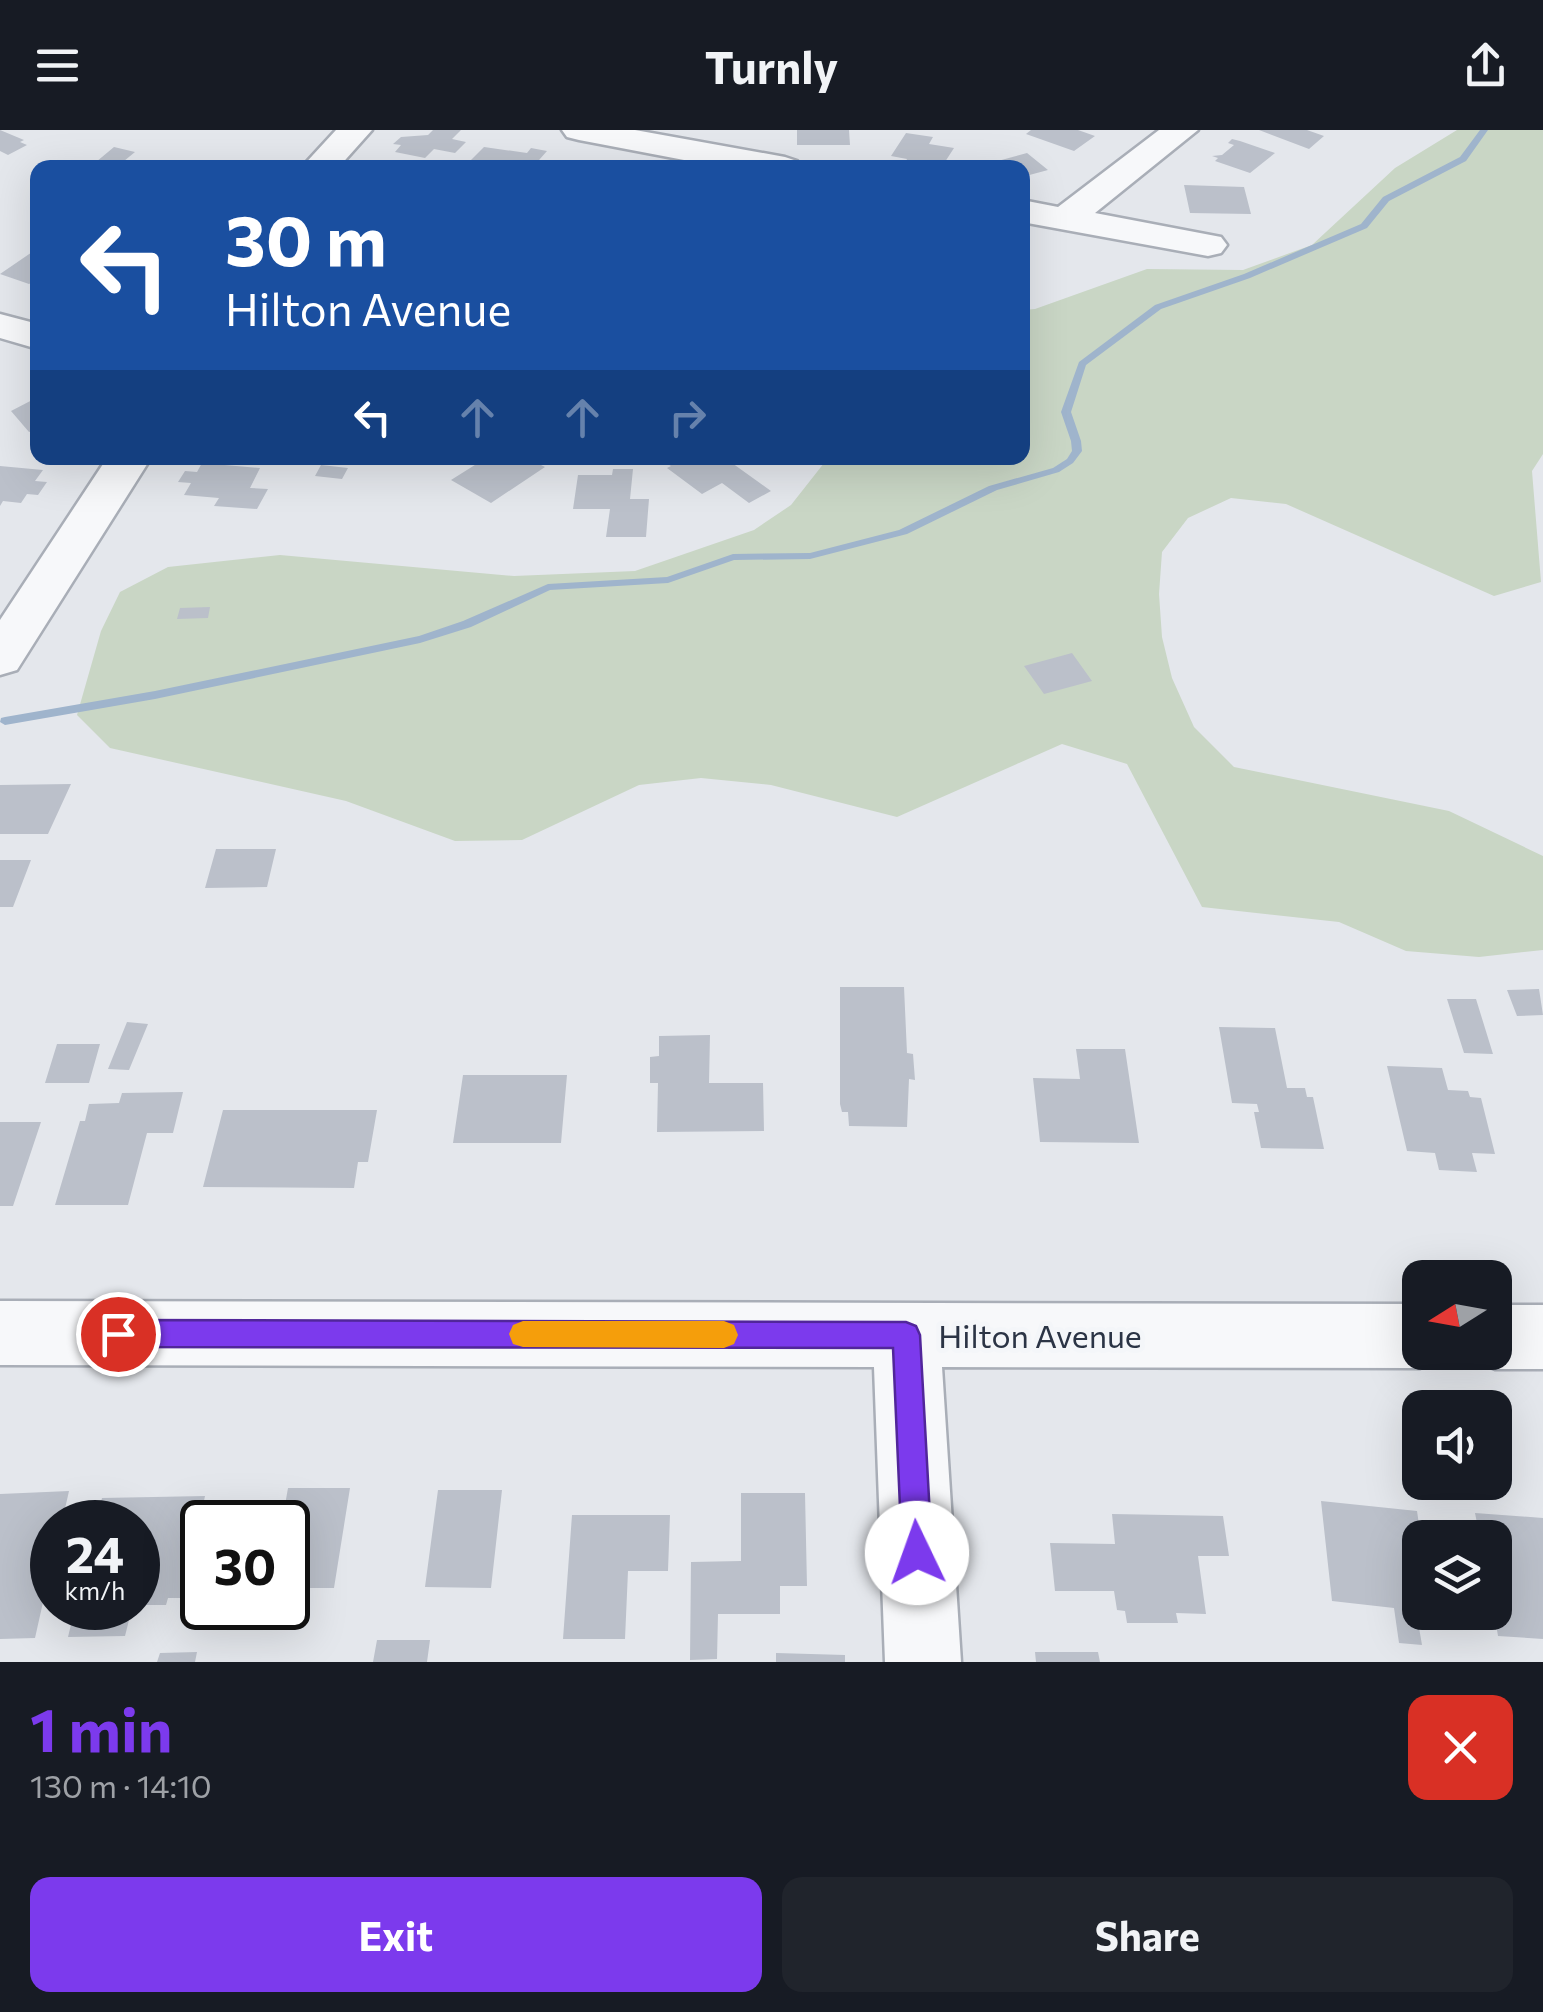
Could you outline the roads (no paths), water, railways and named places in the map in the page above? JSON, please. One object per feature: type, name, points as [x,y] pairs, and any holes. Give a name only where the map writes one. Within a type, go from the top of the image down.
[{"type":"street","points":[[326,160],[356,130]]},
{"type":"street","points":[[579,130],[750,160]]},
{"type":"street","points":[[1065,219],[1181,130]]},
{"type":"street","points":[[1030,212],[1208,245]]},
{"type":"street","points":[[0,326],[30,335]]},
{"type":"street","points":[[0,658],[124,465]]},
{"type":"street","name":"Hilton Avenue","points":[[0,1333],[1402,1336]]},
{"type":"street","points":[[906,1335],[922,1662]]},
{"type":"street","points":[[1512,1336],[1543,1337]]},
{"type":"waterway","points":[[5,721],[155,695],[420,639],[467,624],[548,587],[668,580],[733,557],[810,556],[903,532],[993,488],[1056,470],[1070,461],[1077,451],[1066,412],[1082,364],[1158,307],[1247,276],[1364,226],[1386,199],[1463,159],[1484,130]]}]
